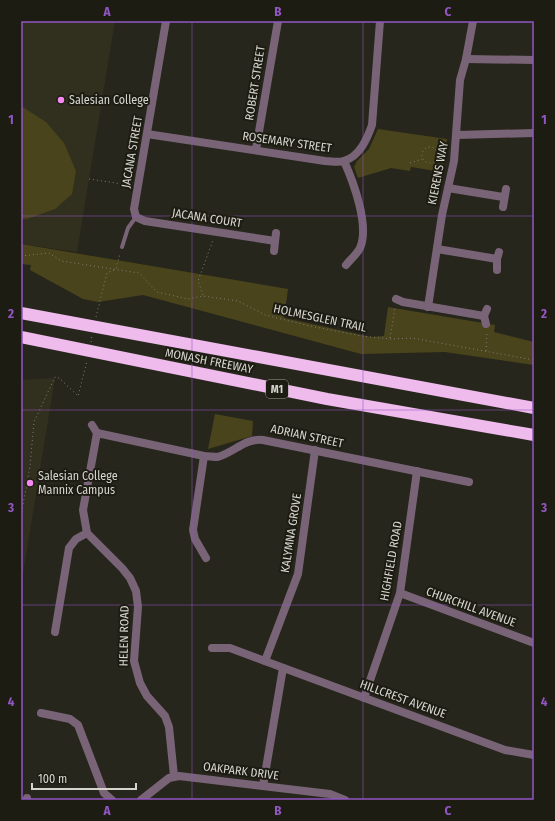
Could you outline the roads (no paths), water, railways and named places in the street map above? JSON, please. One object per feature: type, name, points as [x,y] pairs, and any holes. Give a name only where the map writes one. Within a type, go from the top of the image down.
[{"type":"highway","name":"MONASH FREEWAY","points":[[21,313],[534,408]]},
{"type":"highway","name":"MONASH FREEWAY","points":[[21,337],[327,399],[534,435]]},
{"type":"street","name":"JACANA STREET","points":[[136,217],[134,209],[166,21]]},
{"type":"street","name":"ROBERT STREET","points":[[256,149],[278,21]]},
{"type":"street","name":"ROSEMARY STREET","points":[[147,134],[256,149],[325,161],[344,161],[357,152],[367,140],[372,125],[380,21]]},
{"type":"street","name":"KIERENS WAY","points":[[428,307],[442,215],[457,135],[457,105],[460,80],[466,59],[472,21]]},
{"type":"street","points":[[466,59],[534,60]]},
{"type":"street","points":[[457,135],[534,133]]},
{"type":"street","points":[[344,161],[360,209],[363,233],[360,246],[346,265]]},
{"type":"street","points":[[448,188],[504,193],[503,207]]},
{"type":"street","name":"JACANA COURT","points":[[136,217],[143,220],[216,232],[275,237],[274,251]]},
{"type":"street","points":[[437,249],[498,255],[497,270]]},
{"type":"street","points":[[396,299],[403,302],[428,307],[486,316]]},
{"type":"street","points":[[55,632],[69,548],[76,539],[87,532],[83,510],[97,433],[92,425]]},
{"type":"street","name":"ADRIAN STREET","points":[[97,433],[204,456],[216,457],[255,439],[469,482]]},
{"type":"street","name":"KALYMNA GROVE","points":[[265,661],[298,574],[315,450]]},
{"type":"street","points":[[204,456],[193,530],[195,539],[206,558]]},
{"type":"street","name":"HIGHFIELD ROAD","points":[[364,698],[400,593],[417,471]]},
{"type":"street","name":"HELEN ROAD","points":[[87,532],[122,568],[130,578],[136,591],[138,607],[134,661],[144,690],[165,716],[170,734],[174,776]]},
{"type":"street","name":"CHURCHILL AVENUE","points":[[400,593],[534,643]]},
{"type":"street","name":"HILLCREST AVENUE","points":[[212,648],[230,648],[505,750],[534,755]]},
{"type":"street","points":[[263,786],[283,668]]},
{"type":"street","points":[[41,713],[70,719],[78,725],[104,793],[112,800]]},
{"type":"street","points":[[141,800],[163,782],[174,776]]},
{"type":"street","name":"OAKPARK DRIVE","points":[[174,776],[330,794],[345,800]]},
{"type":"lane","points":[[122,247],[130,224],[136,217]]},
{"type":"place","name":"Salesian College","points":[[61,100]]},
{"type":"place","name":"Salesian College Mannix Campus","points":[[30,483]]}]
